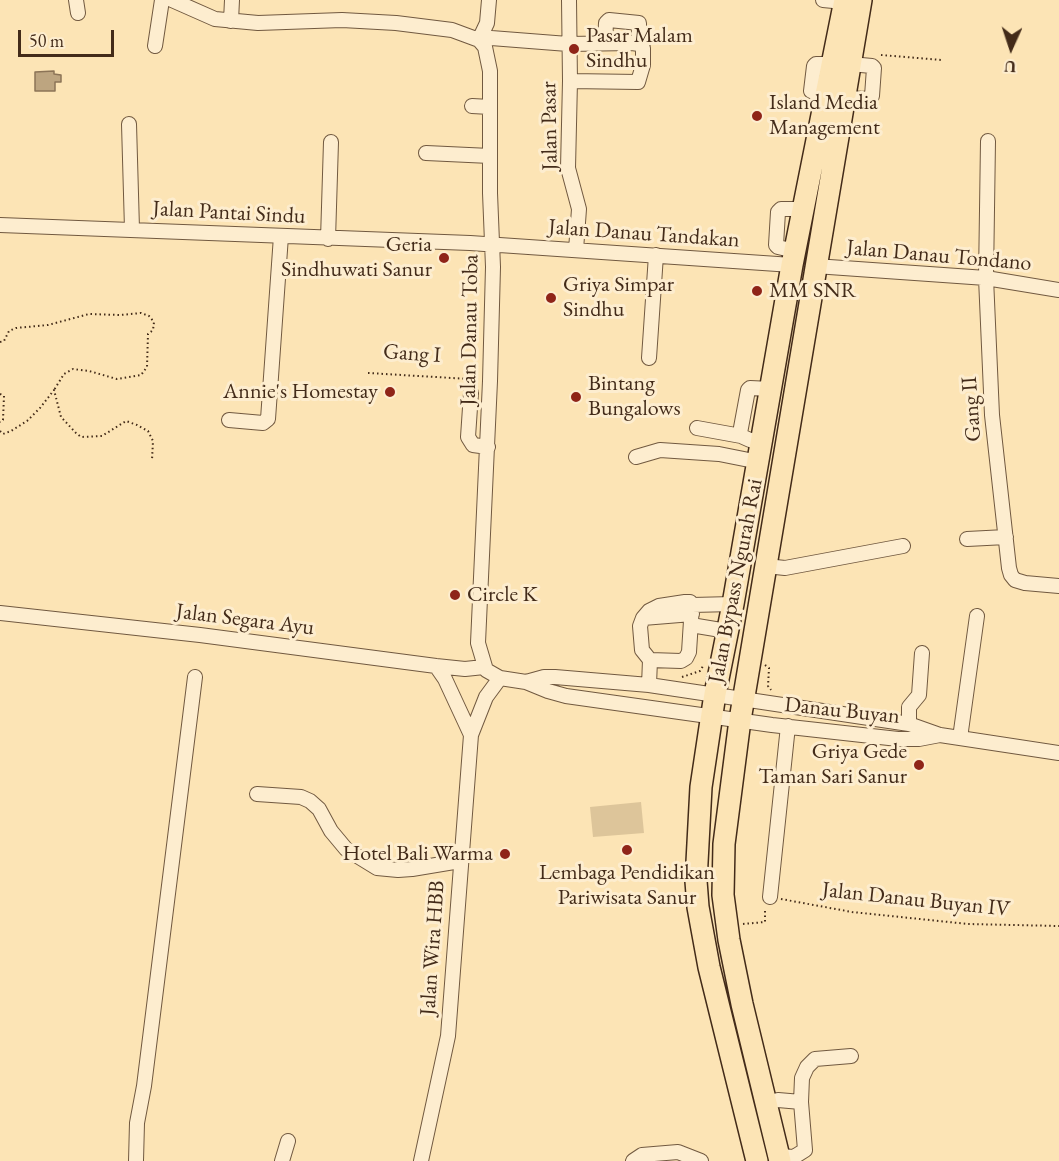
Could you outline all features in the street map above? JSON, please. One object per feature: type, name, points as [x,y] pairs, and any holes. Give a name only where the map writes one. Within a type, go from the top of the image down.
[{"type":"highway","name":"Jalan Bypass Ngurah Rai","points":[[757,1161],[705,950],[696,881],[701,787],[711,716],[734,604],[793,258],[803,209],[844,60],[850,1]]},
{"type":"highway","name":"Jalan Bypass Ngurah Rai","points":[[780,1159],[742,1004],[723,895],[723,865],[732,769],[814,266],[835,96]]},
{"type":"highway","points":[[719,1010],[742,1004]]},
{"type":"street","points":[[154,46],[162,0]]},
{"type":"street","points":[[172,0],[215,19],[231,21],[258,23],[342,20],[396,23],[452,30],[479,40],[490,38],[568,44],[639,44]]},
{"type":"street","points":[[231,21],[232,0]]},
{"type":"street","points":[[479,40],[487,24],[489,0]]},
{"type":"street","name":"Jalan Pasar","points":[[569,0],[568,168],[579,209],[576,250]]},
{"type":"street","points":[[823,0],[850,1]]},
{"type":"street","points":[[570,81],[639,82],[643,65],[643,48],[639,44],[639,23],[609,20],[606,23],[604,43]]},
{"type":"street","name":"Jalan Danau Toba","points":[[479,40],[485,47],[488,57],[493,245],[488,447],[478,643],[484,667]]},
{"type":"street","points":[[835,96],[812,91],[814,66],[844,60]]},
{"type":"street","points":[[472,106],[490,107]]},
{"type":"street","points":[[129,124],[132,229]]},
{"type":"street","name":"Gang II","points":[[988,141],[986,278],[992,415],[1006,537]]},
{"type":"street","points":[[328,239],[331,142]]},
{"type":"street","points":[[426,153],[490,156]]},
{"type":"street","name":"Jalan Pantai Sindu","points":[[0,225],[493,245]]},
{"type":"street","points":[[229,420],[263,423],[268,419],[280,237]]},
{"type":"street","name":"Jalan Danau Tandakan","points":[[493,245],[656,255],[793,258]]},
{"type":"street","points":[[650,358],[656,255]]},
{"type":"street","name":"Jalan Danau Tondano","points":[[814,266],[986,278],[1059,290]]},
{"type":"street","points":[[741,436],[748,390],[750,388],[771,389]]},
{"type":"street","points":[[471,393],[468,437],[472,445],[488,447]]},
{"type":"street","points":[[697,428],[741,436],[750,440],[760,452]]},
{"type":"street","points":[[636,457],[660,450],[719,454],[760,452]]},
{"type":"street","points":[[966,539],[1006,537],[1009,568],[1015,580],[1025,584],[1059,586]]},
{"type":"street","points":[[765,566],[785,568],[903,546]]},
{"type":"street","points":[[649,685],[650,660],[642,650],[640,626],[643,618],[649,611],[659,606],[690,602],[692,614],[689,652],[686,658],[681,661],[650,660]]},
{"type":"street","points":[[692,614],[734,604]]},
{"type":"street","name":"Jalan Segara Ayu","points":[[0,614],[200,635],[436,666],[465,669],[484,667]]},
{"type":"street","points":[[692,614],[727,631]]},
{"type":"street","points":[[960,738],[977,616]]},
{"type":"street","points":[[909,724],[909,707],[919,695],[922,653]]},
{"type":"street","name":"Jalan Wira HBB","points":[[436,666],[445,679],[471,735]]},
{"type":"street","points":[[484,667],[500,678],[526,682],[566,696],[740,720]]},
{"type":"street","points":[[526,682],[555,676],[649,685],[744,698]]},
{"type":"street","points":[[136,1161],[137,1123],[144,1086],[195,677]]},
{"type":"street","name":"Jalan Wira HBB","points":[[421,1161],[448,1036],[453,994],[460,861],[471,735],[486,698],[500,678]]},
{"type":"street","name":"Danau Buyan","points":[[744,698],[909,724],[940,735],[1059,753]]},
{"type":"street","name":"Danau Buyan","points":[[740,720],[898,739],[919,739],[940,735]]},
{"type":"street","points":[[770,897],[788,726]]},
{"type":"street","points":[[257,794],[301,797],[310,801],[319,809],[331,831],[346,849],[377,868],[412,869],[460,861]]},
{"type":"street","points":[[780,1159],[794,1157],[805,1150],[801,1102],[802,1078],[807,1067],[815,1059],[851,1056]]},
{"type":"street","points":[[766,1103],[778,1100],[801,1102]]},
{"type":"street","points":[[282,1161],[288,1141]]},
{"type":"street","points":[[633,1161],[642,1155],[678,1152],[701,1161]]},
{"type":"path","points":[[844,60],[941,60]]},
{"type":"path","points":[[0,342],[4,341],[9,331],[16,328],[48,325],[89,314],[141,313],[149,316],[154,322],[153,330],[148,334],[147,368],[141,375],[117,379],[73,369],[64,374],[40,408],[27,421],[3,434],[0,431]]},
{"type":"path","name":"Gang I","points":[[368,373],[490,381]]},
{"type":"path","points":[[54,390],[62,417],[76,433],[81,436],[102,436],[126,421],[148,431],[153,441],[152,460]]},
{"type":"path","points":[[0,394],[4,396],[3,420],[0,422]]},
{"type":"path","points":[[677,689],[677,677],[700,671],[707,656],[713,653],[722,656]]},
{"type":"path","points":[[750,660],[760,662],[770,668],[768,686],[776,696],[775,703]]},
{"type":"path","points":[[728,926],[765,922],[766,899],[770,897]]},
{"type":"path","name":"Jalan Danau Buyan IV","points":[[770,897],[852,912],[945,922],[1059,926]]},
{"type":"shaded area","points":[[54,71],[54,74],[61,75],[61,82],[55,82],[55,91],[35,91],[35,72]]},
{"type":"shaded area","points":[[641,802],[644,833],[593,837],[590,807]]},
{"type":"place","name":"Pasar Malam Sindhu","points":[[574,49]]},
{"type":"place","name":"Island Media Management","points":[[757,116]]},
{"type":"place","name":"Geria Sindhuwati Sanur","points":[[444,258]]},
{"type":"place","name":"MM SNR","points":[[757,291]]},
{"type":"place","name":"Griya Simpar Sindhu","points":[[551,298]]},
{"type":"place","name":"Annie's Homestay","points":[[390,392]]},
{"type":"place","name":"Bintang Bungalows","points":[[576,397]]},
{"type":"place","name":"Circle K","points":[[455,595]]},
{"type":"place","name":"Griya Gede Taman Sari Sanur","points":[[919,765]]},
{"type":"place","name":"Lembaga Pendidikan Pariwisata Sanur","points":[[627,850]]},
{"type":"place","name":"Hotel Bali Warma","points":[[505,854]]}]
